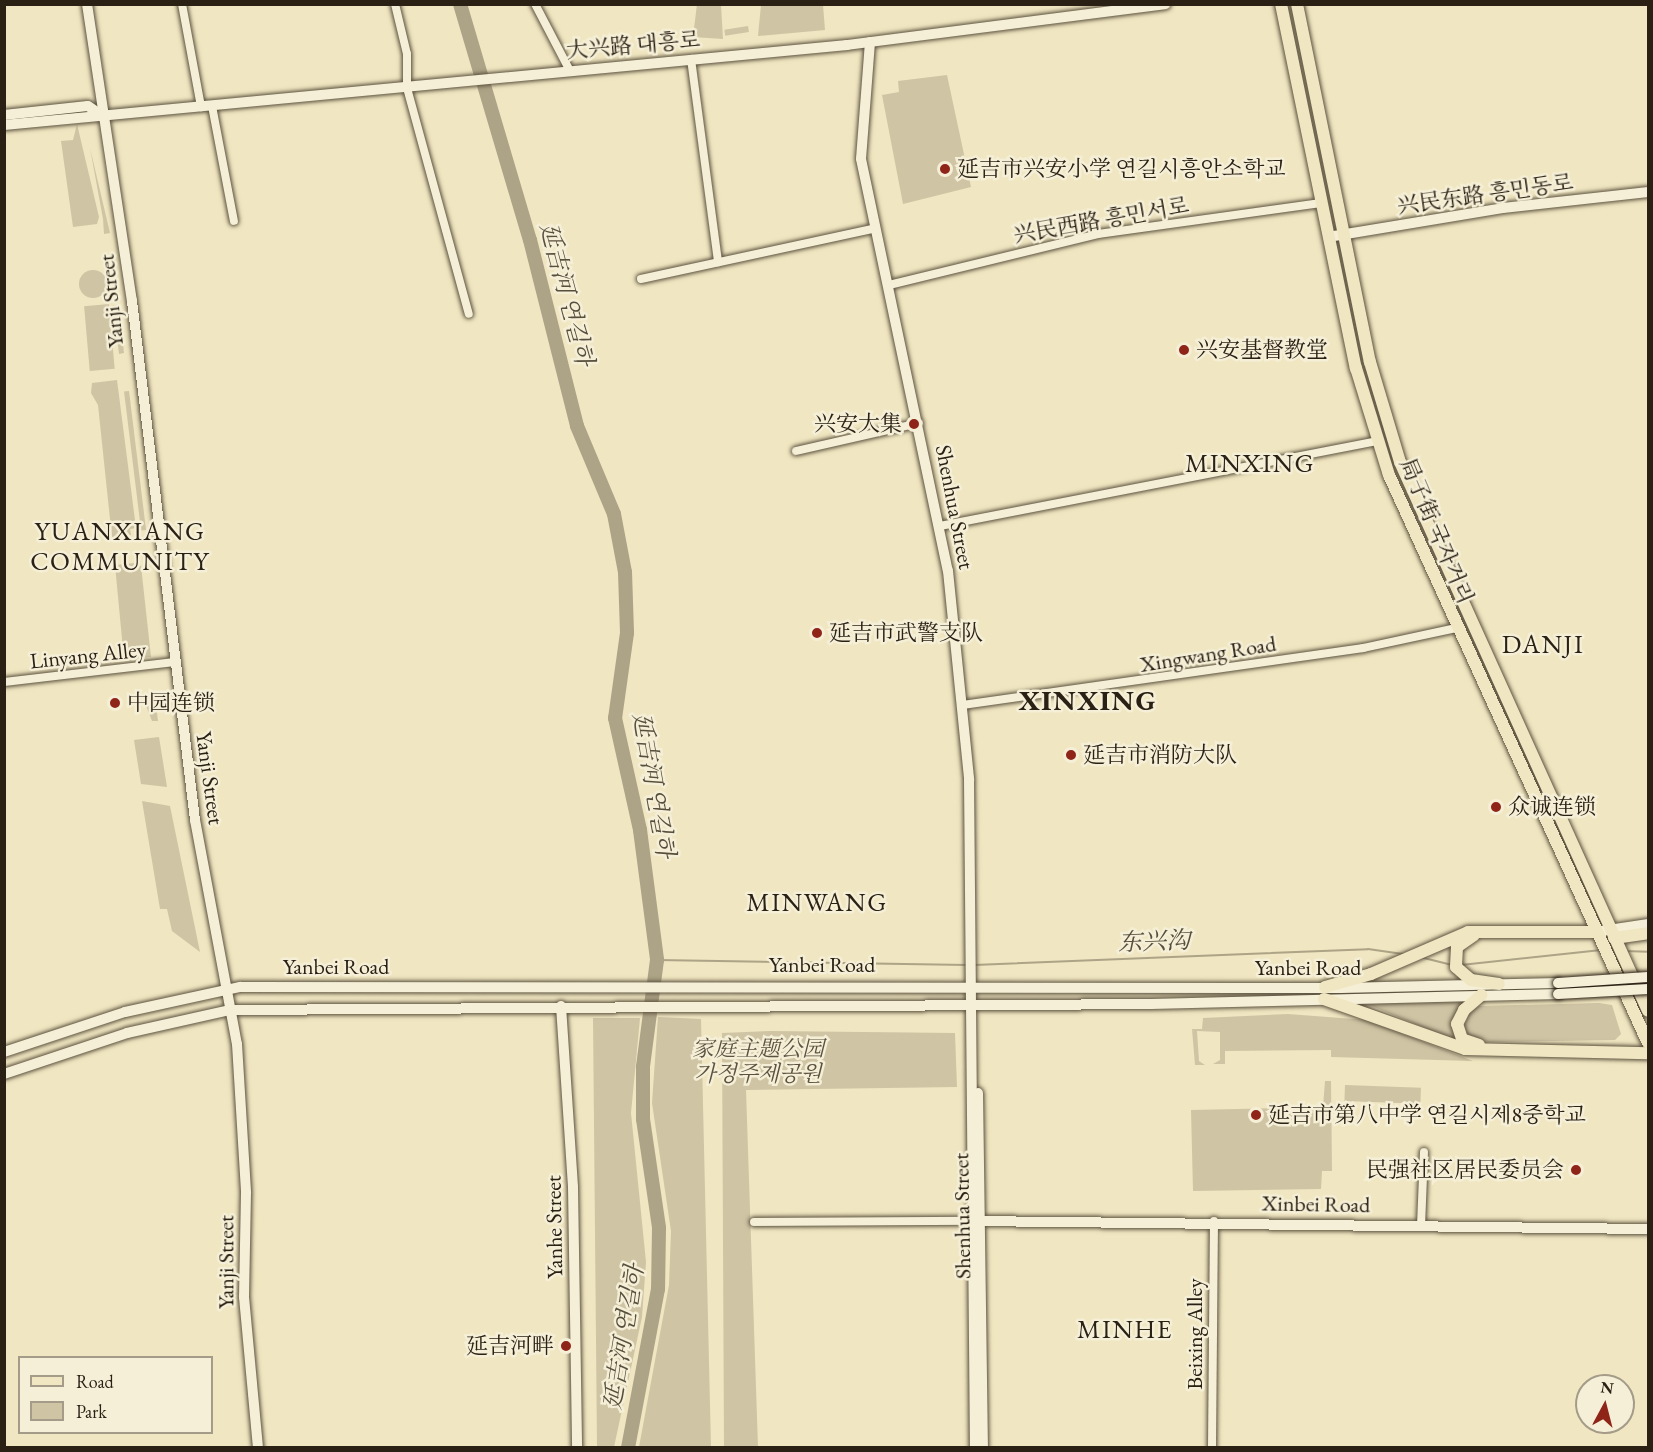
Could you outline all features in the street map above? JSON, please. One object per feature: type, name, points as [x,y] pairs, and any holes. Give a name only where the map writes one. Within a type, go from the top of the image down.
[{"type":"main road","name":"局子街 국자거리","points":[[1281,4],[1328,237],[1377,441],[1456,628],[1596,936],[1648,1043]]},
{"type":"main road","name":"局子街 국자거리","points":[[1297,4],[1342,235],[1384,415],[1418,510],[1648,1011]]},
{"type":"main road","points":[[1325,993],[1468,932],[1596,936]]},
{"type":"main road","points":[[1613,937],[1648,933]]},
{"type":"main road","points":[[1499,984],[1462,976],[1455,963],[1457,947],[1474,935],[1596,936]]},
{"type":"main road","points":[[1325,993],[1465,1049],[1648,1051]]},
{"type":"main road","points":[[1482,995],[1464,1010],[1460,1034],[1471,1044],[1648,1051]]},
{"type":"street","name":"Yanji Street","points":[[87,4],[132,301],[195,820],[227,988],[242,1091],[244,1297],[258,1448]]},
{"type":"street","points":[[182,4],[234,221]]},
{"type":"street","points":[[395,4],[407,54],[411,87],[469,314]]},
{"type":"street","points":[[535,4],[570,71]]},
{"type":"street","name":"大兴路 대흥로","points":[[4,125],[870,42],[1165,4]]},
{"type":"street","name":"Shenhua Street","points":[[870,42],[860,146],[940,525],[963,705],[974,965],[983,1448]]},
{"type":"street","points":[[691,60],[718,262]]},
{"type":"street","name":"大兴路 대흥로","points":[[4,115],[88,106],[103,116]]},
{"type":"street","name":"兴民东路 흥민동로","points":[[1328,237],[1503,208],[1648,192]]},
{"type":"street","name":"兴民西路 흥민서로","points":[[890,285],[1098,234],[1321,203]]},
{"type":"street","points":[[641,279],[876,228]]},
{"type":"street","points":[[796,451],[919,423]]},
{"type":"street","points":[[940,525],[1377,441]]},
{"type":"street","name":"Xingwang Road","points":[[963,705],[1363,648],[1456,628]]},
{"type":"street","name":"Linyang Alley","points":[[4,682],[175,662]]},
{"type":"street","points":[[1596,936],[1613,937],[1648,924]]},
{"type":"street","name":"Yanbei Road","points":[[4,1052],[125,1012],[227,988],[974,985],[1482,995],[1648,976]]},
{"type":"street","name":"Yanbei Road","points":[[4,1074],[127,1033],[230,1010],[974,1004],[1325,993],[1499,984],[1558,988],[1648,989]]},
{"type":"street","name":"Yanhe Street","points":[[561,1006],[573,1187],[578,1448]]},
{"type":"street","points":[[1421,1226],[1424,1152]]},
{"type":"street","points":[[754,1222],[979,1220]]},
{"type":"street","name":"Shenhua Street","points":[[975,1448],[979,1220]]},
{"type":"street","name":"Xinbei Road","points":[[979,1220],[1214,1221],[1648,1229]]},
{"type":"street","name":"Beixing Alley","points":[[1212,1448],[1214,1221]]},
{"type":"green space","points":[[697,4],[721,5],[723,39],[693,37]]},
{"type":"green space","points":[[761,5],[823,5],[825,30],[758,36]]},
{"type":"green space","points":[[748,26],[749,32],[725,36],[724,30]]},
{"type":"green space","points":[[947,75],[971,187],[903,204],[882,95],[899,92],[898,81]]},
{"type":"green space","points":[[77,124],[99,217],[97,224],[73,227],[61,141],[73,140]]},
{"type":"green space","points":[[90,148],[110,233],[104,234]]},
{"type":"green space","points":[[93,270],[103,274],[107,284],[103,294],[93,298],[83,294],[79,284],[83,274]]},
{"type":"green space","points":[[109,304],[115,369],[90,371],[84,306]]},
{"type":"green space","points":[[113,305],[119,310],[124,353],[119,354]]},
{"type":"green space","points":[[117,380],[136,528],[130,529],[131,535],[112,538],[98,405],[91,393],[92,383]]},
{"type":"green space","points":[[129,391],[146,530],[141,531],[124,392]]},
{"type":"green space","points":[[135,563],[141,566],[151,657],[124,660],[115,565]]},
{"type":"green space","points":[[155,696],[158,721],[152,721],[145,703]]},
{"type":"green space","points":[[159,737],[167,787],[141,784],[134,740]]},
{"type":"green space","points":[[142,801],[170,806],[200,952],[172,931],[167,909],[160,909]]},
{"type":"green space","points":[[1465,1001],[1453,1019],[1454,1040],[1367,1004]]},
{"type":"green space","points":[[1599,1003],[1612,1005],[1621,1034],[1615,1040],[1488,1042],[1469,1036],[1464,1027],[1469,1013],[1479,1006]]},
{"type":"green space","points":[[1288,1014],[1367,1020],[1473,1061],[1331,1057],[1331,1050],[1225,1051],[1225,1064],[1213,1064],[1220,1060],[1220,1032],[1197,1031],[1199,1061],[1205,1065],[1195,1065],[1192,1029],[1202,1029],[1203,1018]]},
{"type":"green space","points":[[658,1017],[701,1019],[711,1447],[639,1447],[669,1285],[671,1231],[652,1103]]},
{"type":"green space","points":[[593,1018],[640,1018],[631,1113],[646,1262],[642,1317],[614,1447],[597,1447]]},
{"type":"green space","name":"家庭主题公园 가정주제공원","points":[[770,1031],[955,1033],[957,1087],[746,1090],[758,1447],[724,1447],[722,1033]]},
{"type":"green space","points":[[1325,1081],[1331,1081],[1332,1171],[1322,1171],[1321,1189],[1193,1191],[1191,1110],[1323,1107]]},
{"type":"green space","points":[[1345,1085],[1421,1088],[1420,1104],[1344,1101]]},
{"type":"waterway","name":"延吉河 연길하","points":[[460,4],[530,240],[577,426],[614,514],[625,572],[627,633],[615,718],[640,830],[657,960],[643,1067],[643,1119],[659,1228],[658,1289],[628,1448]]},
{"type":"waterway","name":"东兴沟","points":[[974,965],[1368,949],[1405,954]]},
{"type":"waterway","name":"东兴沟","points":[[1461,965],[1601,950]]},
{"type":"waterway","name":"东兴沟","points":[[1624,951],[1648,952]]},
{"type":"waterway","name":"东兴沟","points":[[1420,957],[1452,965]]},
{"type":"waterway","name":"东兴沟","points":[[657,960],[968,965]]},
{"type":"place","name":"延吉市兴安小学 연길시흥안소학교","points":[[945,169]]},
{"type":"place","name":"兴安基督教堂","points":[[1184,350]]},
{"type":"place","name":"兴安大集","points":[[914,424]]},
{"type":"place","name":"延吉市武警支队","points":[[817,633]]},
{"type":"place","name":"中园连锁","points":[[115,703]]},
{"type":"place","name":"延吉市消防大队","points":[[1071,755]]},
{"type":"place","name":"众诚连锁","points":[[1496,807]]},
{"type":"place","name":"延吉市第八中学 연길시제8중학교","points":[[1256,1115]]},
{"type":"place","name":"民强社区居民委员会","points":[[1576,1170]]},
{"type":"place","name":"延吉河畔","points":[[566,1346]]},
{"type":"district","name":"MINXING","points":[[1250,464]]},
{"type":"district","name":"YUANXIANG COMMUNITY","points":[[120,547]]},
{"type":"district","name":"DANJI","points":[[1543,645]]},
{"type":"district","name":"XINXING","points":[[1088,700]]},
{"type":"district","name":"MINWANG","points":[[817,903]]},
{"type":"district","name":"MINHE","points":[[1125,1330]]}]
